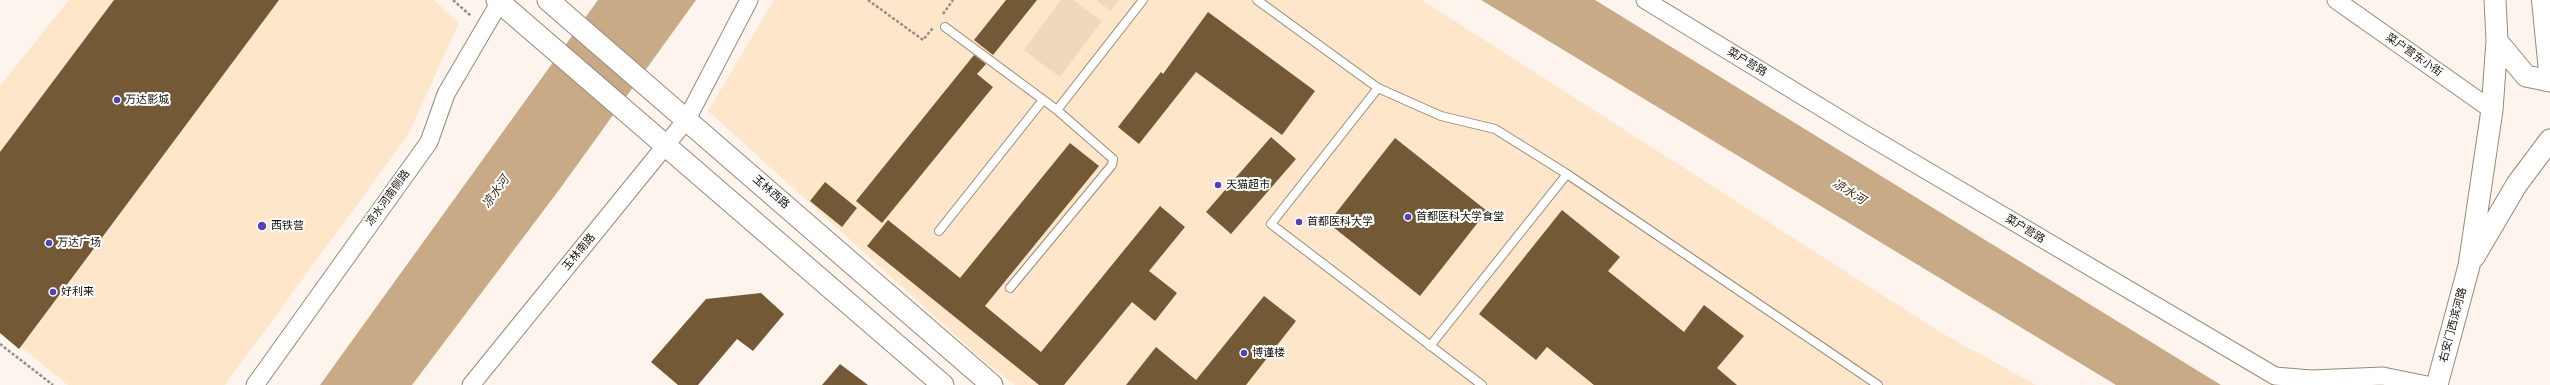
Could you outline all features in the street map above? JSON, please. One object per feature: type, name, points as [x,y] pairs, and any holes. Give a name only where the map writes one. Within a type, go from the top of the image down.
[{"type":"highway","points":[[2543,0],[2550,71]]},
{"type":"street","name":"玉林西路","points":[[548,0],[992,385]]},
{"type":"street","name":"玉林南路","points":[[471,385],[667,147],[687,119],[749,0]]},
{"type":"street","name":"菜户营路","points":[[1646,0],[1862,133],[2275,376],[2311,379],[2383,376],[2427,385]]},
{"type":"street","name":"菜户营东小街","points":[[2336,0],[2492,110]]},
{"type":"street","points":[[2469,266],[2492,110],[2497,41],[2495,0]]},
{"type":"street","points":[[499,1],[639,124],[943,385]]},
{"type":"street","name":"凉水河南侧路","points":[[255,385],[429,142],[446,94],[499,1]]},
{"type":"street","points":[[2497,41],[2526,76],[2550,81]]},
{"type":"street","points":[[2469,266],[2516,184],[2550,140]]},
{"type":"street","name":"右安门西滨河路","points":[[2437,385],[2469,266]]},
{"type":"lane","points":[[1058,110],[1142,0]]},
{"type":"lane","points":[[1257,0],[1378,88],[1441,116],[1495,129],[1567,174],[1878,385]]},
{"type":"lane","points":[[945,27],[1058,110],[1113,159],[1112,165],[1010,288]]},
{"type":"lane","points":[[1378,88],[1271,224],[1482,385]]},
{"type":"lane","points":[[939,231],[1044,100]]},
{"type":"lane","points":[[1430,346],[1567,174]]},
{"type":"path","points":[[868,0],[924,40],[936,23]]},
{"type":"path","points":[[940,17],[953,0]]},
{"type":"path","points":[[0,344],[53,385]]},
{"type":"shaded area","points":[[69,0],[434,0],[459,23],[408,135],[225,385],[68,385],[0,330],[0,86]]},
{"type":"shaded area","name":"首都医科大学","points":[[774,0],[1422,0],[1940,332],[2036,385],[1015,385],[987,364],[708,111]]},
{"type":"shaded area","points":[[1061,0],[1073,0],[1102,21],[1060,77],[1024,50]]},
{"type":"shaded area","points":[[1096,0],[1119,0],[1111,11]]},
{"type":"water","name":"凉水河","points":[[598,0],[696,0],[559,190],[412,385],[320,385]]},
{"type":"water","name":"凉水河","points":[[1481,0],[1595,0],[2221,385],[2116,385]]},
{"type":"building","name":"万达广场","points":[[114,0],[279,0],[19,349],[0,333],[0,152]]},
{"type":"building","points":[[1006,0],[1037,0],[993,55],[974,40]]},
{"type":"building","points":[[1208,12],[1315,91],[1282,135],[1196,72],[1139,144],[1118,127],[1161,72],[1163,74]]},
{"type":"building","points":[[974,55],[986,64],[977,74],[993,87],[882,223],[856,201]]},
{"type":"building","points":[[1271,137],[1296,159],[1231,234],[1206,212]]},
{"type":"building","name":"首都医科大学食堂","points":[[1395,138],[1487,211],[1420,296],[1328,223]]},
{"type":"building","points":[[1070,143],[1099,166],[985,306],[1041,352],[1160,206],[1185,227],[1149,271],[1177,293],[1155,321],[1132,302],[1064,385],[1039,385],[867,246],[888,220],[960,278]]},
{"type":"building","points":[[825,182],[857,208],[842,227],[810,201]]},
{"type":"building","points":[[1562,210],[1620,257],[1608,271],[1684,332],[1704,305],[1744,336],[1717,368],[1737,385],[1594,385],[1547,347],[1536,360],[1479,314]]},
{"type":"building","points":[[761,293],[784,314],[753,351],[737,339],[698,385],[678,385],[651,362],[706,299]]},
{"type":"building","name":"博谨楼","points":[[1264,296],[1296,321],[1246,385],[1126,385],[1156,347],[1196,380]]},
{"type":"building","points":[[840,364],[868,385],[822,385]]},
{"type":"place","name":"万达影城","points":[[117,100]]},
{"type":"place","name":"天猫超市","points":[[1218,185]]},
{"type":"place","name":"首都医科大学食堂","points":[[1408,217]]},
{"type":"place","name":"首都医科大学","points":[[1299,222]]},
{"type":"place","name":"西铁营","points":[[262,226]]},
{"type":"place","name":"万达广场","points":[[49,243]]},
{"type":"place","name":"好利来","points":[[53,292]]},
{"type":"place","name":"博谨楼","points":[[1244,353]]}]
